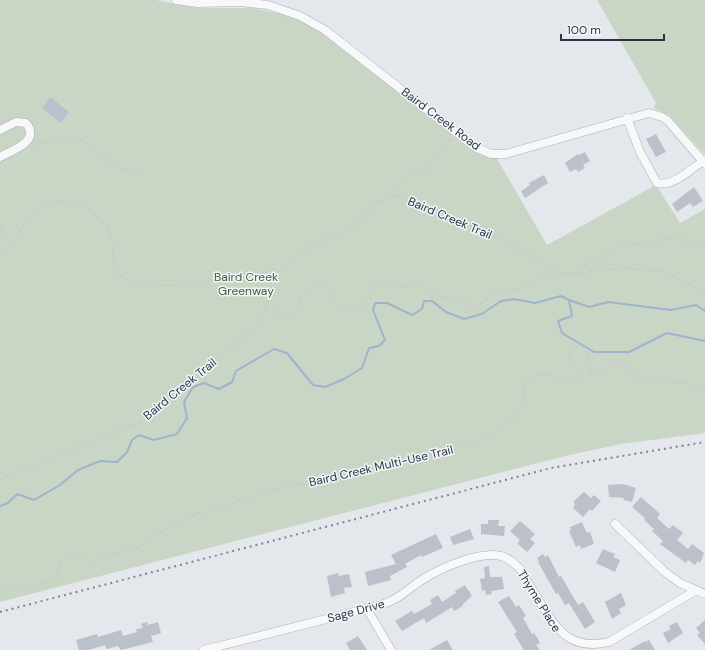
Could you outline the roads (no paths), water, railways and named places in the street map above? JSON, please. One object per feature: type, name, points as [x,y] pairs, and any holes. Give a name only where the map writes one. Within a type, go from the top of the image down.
[{"type":"street","name":"Baird Creek Road","points":[[176,0],[212,3],[274,3],[325,30],[482,151],[506,154],[627,118],[649,114],[662,117],[668,121],[704,162]]},
{"type":"street","points":[[627,118],[640,152],[657,183],[667,183],[682,176],[704,162]]},
{"type":"street","points":[[0,130],[16,122],[26,123],[31,129],[31,136],[27,143],[0,157]]},
{"type":"street","points":[[614,524],[665,572],[695,590],[705,594]]},
{"type":"street","name":"Sage Drive","points":[[204,650],[367,609],[393,601],[434,573],[485,555],[500,556]]},
{"type":"street","name":"Thyme Place","points":[[500,556],[509,559],[521,570],[555,629],[566,640],[577,646],[586,647],[602,645],[695,590]]},
{"type":"street","points":[[367,609],[391,650]]},
{"type":"waterway","points":[[0,506],[8,503],[17,494],[34,500],[60,485],[78,470],[100,461],[117,462],[127,452],[132,440],[139,435],[154,440],[177,434],[187,418],[184,402],[193,387],[204,383],[219,389],[232,382],[236,371],[274,349],[287,353],[313,385],[325,387],[344,379],[362,368],[369,348],[379,346],[385,340],[373,310],[375,303],[387,303],[412,315],[422,309],[424,301],[432,301],[446,312],[464,319],[482,314],[501,301],[514,299],[535,303],[561,296],[569,300],[572,316],[558,321],[562,333],[594,352],[629,352],[667,333],[705,341]]},
{"type":"waterway","points":[[569,300],[589,307],[608,302],[671,310],[696,305],[705,311]]},
{"type":"railway","points":[[0,612],[551,468],[705,442]]},
{"type":"park label","name":"Baird Creek Greenway","points":[[246,284]]}]
